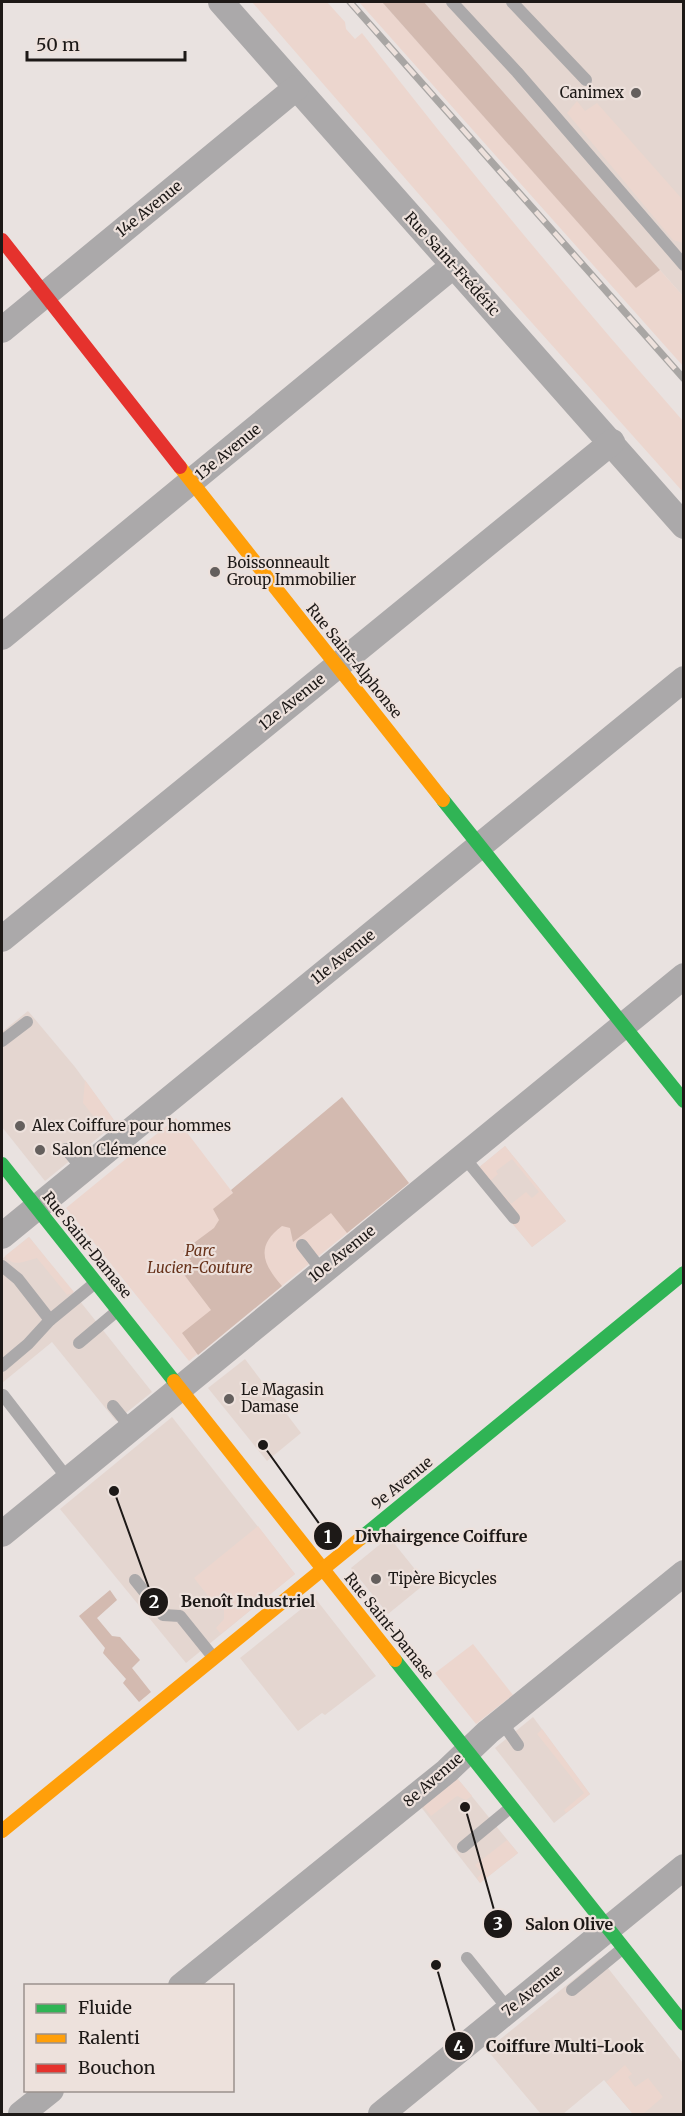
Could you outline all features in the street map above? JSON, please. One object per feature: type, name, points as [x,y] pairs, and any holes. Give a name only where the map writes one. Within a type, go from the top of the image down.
[{"type":"street","name":"Rue Saint-Frédéric","points":[[221,2],[684,526]]},
{"type":"street","name":"14e Avenue","points":[[2,330],[296,88]]},
{"type":"street","name":"Rue Saint-Alphonse","points":[[2,240],[336,666],[481,844],[684,1101]]},
{"type":"street","name":"13e Avenue","points":[[2,636],[453,266]]},
{"type":"street","name":"12e Avenue","points":[[2,939],[612,442]]},
{"type":"street","name":"11e Avenue","points":[[2,1236],[684,679]]},
{"type":"street","name":"10e Avenue","points":[[2,1534],[684,976]]},
{"type":"street","name":"Rue Saint-Damase","points":[[2,1164],[684,2024]]},
{"type":"street","name":"9e Avenue","points":[[2,1831],[684,1273]]},
{"type":"street","name":"8e Avenue","points":[[183,1984],[447,1771],[501,1721],[684,1573]]},
{"type":"street","name":"7e Avenue","points":[[381,2115],[509,2010],[616,1939],[684,1867]]},
{"type":"street","points":[[21,2115],[50,2092]]},
{"type":"lane","points":[[512,2],[585,80]]},
{"type":"lane","points":[[460,4],[684,265]]},
{"type":"lane","points":[[2,1041],[27,1022]]},
{"type":"lane","points":[[66,1149],[83,1170]]},
{"type":"lane","points":[[463,1156],[514,1218]]},
{"type":"lane","points":[[302,1245],[322,1271]]},
{"type":"lane","points":[[2,1266],[18,1279],[50,1320]]},
{"type":"lane","points":[[2,1366],[28,1344],[50,1320],[96,1283]]},
{"type":"lane","points":[[79,1343],[118,1310]]},
{"type":"lane","points":[[3,1395],[68,1479]]},
{"type":"lane","points":[[113,1406],[131,1428]]},
{"type":"lane","points":[[135,1580],[163,1615],[180,1616],[214,1658]]},
{"type":"lane","points":[[501,1721],[518,1745]]},
{"type":"lane","points":[[463,1847],[512,1807]]},
{"type":"lane","points":[[572,1990],[616,1939]]},
{"type":"lane","points":[[467,1958],[509,2010]]},
{"type":"shaded area","points":[[424,2],[683,2],[683,296],[660,270]]},
{"type":"shaded area","points":[[28,1011],[75,1067],[116,1123],[45,1181],[2,1127],[2,1032]]},
{"type":"shaded area","points":[[505,1146],[566,1221],[532,1247],[471,1174]]},
{"type":"shaded area","points":[[29,1237],[152,1392],[116,1421],[52,1342],[2,1383],[2,1259]]},
{"type":"shaded area","points":[[245,1359],[301,1433],[267,1461],[208,1388]]},
{"type":"shaded area","points":[[172,1417],[295,1574],[186,1663],[60,1509]]},
{"type":"shaded area","points":[[389,1537],[426,1583],[388,1614],[351,1568]]},
{"type":"shaded area","points":[[315,1598],[376,1676],[325,1715],[322,1713],[298,1731],[240,1658]]},
{"type":"shaded area","points":[[533,1717],[590,1794],[554,1823],[495,1748]]},
{"type":"shaded area","points":[[457,1778],[518,1853],[480,1883],[421,1807]]},
{"type":"shaded area","points":[[600,1958],[683,2063],[683,2114],[633,2114],[604,2080],[563,2114],[541,2114],[487,2050]]},
{"type":"green space","points":[[252,2],[327,2],[345,22],[346,29],[355,39],[362,33],[520,230],[683,421],[683,492],[483,268]]},
{"type":"green space","points":[[359,2],[382,2],[636,287],[660,270],[683,296],[683,366]]},
{"type":"green space","points":[[382,2],[424,2],[660,270],[636,288]]},
{"type":"green space","points":[[577,101],[585,111],[597,103],[683,200],[683,243],[673,240],[567,113]]},
{"type":"green space","points":[[85,1080],[116,1123],[106,1132],[83,1103]]},
{"type":"green space","points":[[342,1097],[409,1183],[347,1233],[331,1213],[293,1242],[290,1228],[282,1226],[268,1241],[265,1256],[270,1271],[282,1286],[198,1355],[182,1333],[211,1310],[179,1268],[191,1261],[183,1251],[214,1228],[219,1220],[213,1209],[233,1193],[231,1190]]},
{"type":"green space","name":"Parc Lucien-Couture","points":[[176,1118],[233,1193],[409,1183],[189,1361],[66,1208]]},
{"type":"green space","points":[[505,1146],[566,1221],[532,1247],[471,1174]],"holes":[[[512,1159],[539,1192],[532,1198],[526,1192],[511,1204],[504,1195],[500,1198],[488,1183],[498,1174],[496,1171]]]},
{"type":"green space","points":[[29,1237],[74,1292],[67,1295],[37,1258],[15,1263],[8,1260],[5,1256]]},
{"type":"green space","points":[[258,1526],[295,1574],[221,1634],[216,1628],[224,1619],[224,1605],[209,1597],[194,1578]]},
{"type":"green space","points":[[110,1590],[117,1600],[97,1618],[112,1636],[120,1637],[140,1660],[132,1668],[151,1692],[139,1702],[123,1683],[126,1679],[103,1653],[105,1648],[79,1616]]},
{"type":"green space","points":[[473,1644],[513,1695],[476,1724],[435,1673]]},
{"type":"green space","points":[[542,1729],[590,1794],[566,1813],[564,1810],[584,1793],[537,1734]]},
{"type":"green space","points":[[457,1778],[472,1796],[466,1800],[457,1796],[431,1816],[423,1806]]},
{"type":"green space","points":[[507,1840],[518,1853],[480,1883],[477,1878],[482,1873],[475,1865]]},
{"type":"green space","points":[[625,2065],[632,2074],[628,2077],[635,2087],[648,2078],[663,2097],[643,2114],[633,2114],[606,2082]]},
{"type":"railway","points":[[350,2],[684,379]]},
{"type":"traffic: fast","points":[[443,800],[684,1101]]},
{"type":"traffic: fast","points":[[2,1164],[174,1381]]},
{"type":"traffic: fast","points":[[361,1538],[684,1273]]},
{"type":"traffic: fast","points":[[395,1660],[684,2024]]},
{"type":"traffic: slow","points":[[180,467],[443,800]]},
{"type":"traffic: slow","points":[[174,1381],[395,1660]]},
{"type":"traffic: slow","points":[[2,1831],[361,1538]]},
{"type":"traffic: jam","points":[[2,240],[180,467]]},
{"type":"place","name":"Canimex","points":[[636,93]]},
{"type":"place","name":"Boissonneault Group Immobilier","points":[[215,572]]},
{"type":"place","name":"Alex Coiffure pour hommes","points":[[20,1126]]},
{"type":"place","name":"Salon Clémence","points":[[40,1150]]},
{"type":"place","name":"Le Magasin Damase","points":[[229,1399]]},
{"type":"place","name":"Divhairgence Coiffure","points":[[263,1445]]},
{"type":"place","name":"Benoît Industriel","points":[[114,1491]]},
{"type":"place","name":"Tipère Bicycles","points":[[376,1579]]},
{"type":"place","name":"Salon Olive","points":[[465,1807]]},
{"type":"place","name":"Coiffure Multi-Look","points":[[436,1965]]}]
